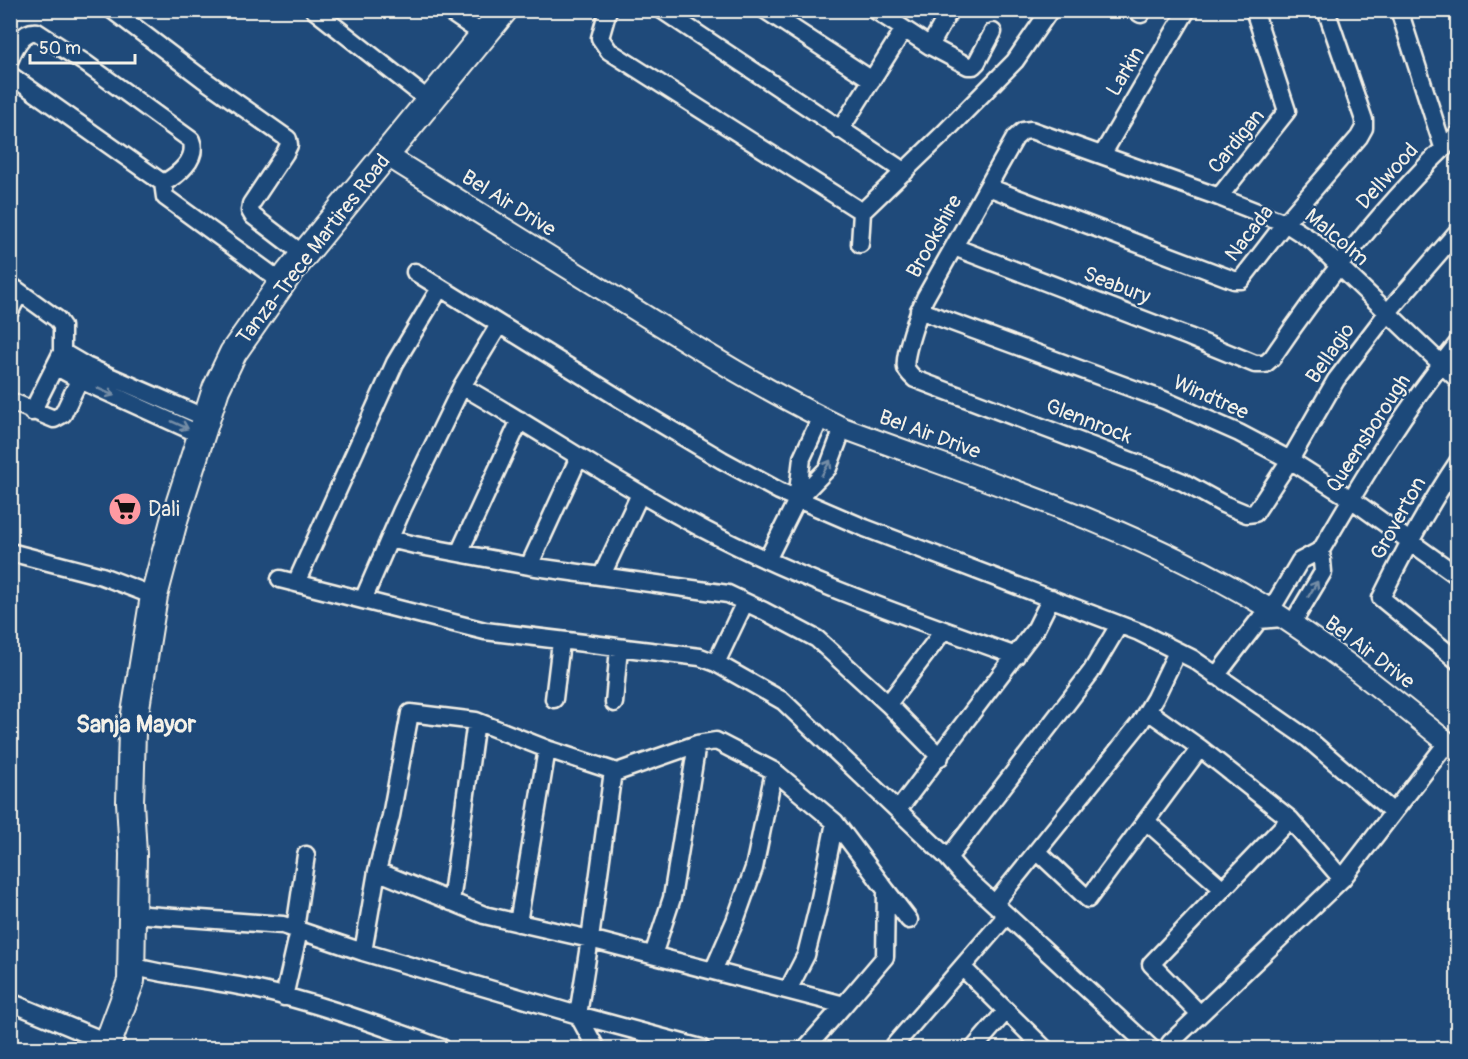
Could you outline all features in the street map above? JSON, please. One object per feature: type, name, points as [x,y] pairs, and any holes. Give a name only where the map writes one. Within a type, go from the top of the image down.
[{"type":"main road","name":"Tanza-Trece Martires Road","points":[[108,1046],[131,981],[132,732],[154,596],[174,517],[216,389],[233,353],[304,255],[504,10]]},
{"type":"street","points":[[314,10],[431,102]]},
{"type":"street","points":[[447,10],[484,35]]},
{"type":"street","points":[[608,10],[600,38],[609,51],[862,212]]},
{"type":"street","points":[[662,10],[905,172]]},
{"type":"street","points":[[765,10],[872,80]]},
{"type":"street","points":[[875,10],[898,20],[930,46],[968,66],[973,66],[993,32]]},
{"type":"street","points":[[930,46],[950,10]]},
{"type":"street","points":[[860,244],[862,212],[1015,61],[1050,10]]},
{"type":"street","name":"Larkin","points":[[1102,155],[1187,10]]},
{"type":"street","name":"Cardigan","points":[[1219,197],[1287,111],[1254,10]]},
{"type":"street","name":"Nacada","points":[[988,187],[1234,280],[1241,280],[1364,128],[1364,120],[1326,10]]},
{"type":"street","points":[[1399,10],[1443,147]]},
{"type":"street","points":[[121,13],[288,139],[289,145],[285,153],[251,204],[250,211],[253,216],[304,255]]},
{"type":"street","points":[[840,130],[872,80],[898,20]]},
{"type":"street","points":[[10,59],[25,34],[31,31],[37,32],[85,63],[191,140],[194,146],[189,160],[176,176],[163,183]]},
{"type":"street","points":[[10,75],[163,183],[165,197],[283,283]]},
{"type":"street","name":"Malcolm","points":[[1023,131],[1030,130],[1102,155],[1285,223],[1313,241],[1340,265],[1458,380]]},
{"type":"street","name":"Brookshire","points":[[907,371],[905,361],[919,310],[1015,138],[1023,131]]},
{"type":"street","name":"Dellwood","points":[[1265,364],[1272,358],[1340,265],[1401,193],[1458,134]]},
{"type":"street","name":"Bel Air Drive","points":[[386,155],[683,339],[843,428],[1124,533],[1199,569],[1282,617],[1327,648],[1452,747]]},
{"type":"street","name":"Bellagio","points":[[1255,513],[1290,460],[1336,380],[1388,312],[1458,231]]},
{"type":"street","name":"Seabury","points":[[954,247],[1179,332],[1255,364],[1265,364]]},
{"type":"street","points":[[415,272],[722,460],[797,500],[1139,632],[1177,652],[1308,739],[1393,812]]},
{"type":"street","points":[[10,311],[15,288],[57,319],[62,326],[63,333],[58,359],[32,412]]},
{"type":"street","points":[[440,288],[395,363],[288,581],[485,631],[700,657],[716,663],[783,701],[962,873],[1151,1048]]},
{"type":"street","name":"Windtree","points":[[919,310],[1210,418],[1290,460],[1351,499],[1458,576]]},
{"type":"street","points":[[363,600],[402,510],[462,386],[499,325]]},
{"type":"street","name":"Queensborough","points":[[1321,550],[1378,452],[1458,344]]},
{"type":"street","points":[[58,359],[83,373],[203,427]]},
{"type":"street","name":"Glennrock","points":[[907,371],[915,379],[1183,482],[1247,514],[1255,513]]},
{"type":"street","points":[[10,401],[32,412],[54,419],[63,414],[83,373]]},
{"type":"street","points":[[462,386],[704,530],[803,576],[1016,656]]},
{"type":"street","points":[[797,500],[802,458],[822,417]]},
{"type":"street","points":[[459,553],[520,420]]},
{"type":"street","points":[[767,560],[797,500],[828,468],[843,428]]},
{"type":"street","points":[[529,566],[579,457]]},
{"type":"street","name":"Groverton","points":[[1458,462],[1437,492],[1381,598],[1458,660]]},
{"type":"street","points":[[602,575],[640,494]]},
{"type":"street","points":[[390,539],[529,566],[728,594],[817,639],[888,704],[940,757]]},
{"type":"street","points":[[1216,676],[1259,620],[1282,617],[1323,572],[1321,550],[1300,561],[1282,617]]},
{"type":"street","points":[[10,552],[102,576],[154,596]]},
{"type":"street","points":[[898,810],[1016,656],[1036,628],[1051,598]]},
{"type":"street","points":[[716,663],[745,602]]},
{"type":"street","points":[[948,858],[1091,672],[1119,625]]},
{"type":"street","points":[[888,704],[944,630]]},
{"type":"street","points":[[554,699],[561,642]]},
{"type":"street","points":[[614,702],[619,648]]},
{"type":"street","points":[[892,1048],[962,967],[1037,851],[1140,723],[1177,652]]},
{"type":"street","points":[[1148,711],[1200,748],[1290,819],[1341,879]]},
{"type":"street","points":[[363,952],[377,871],[391,816],[410,713],[476,721],[547,749],[617,772],[697,744],[716,741],[774,771],[835,822],[909,920]]},
{"type":"street","points":[[451,902],[476,721]]},
{"type":"street","points":[[653,955],[672,898],[697,744]]},
{"type":"street","points":[[1170,1047],[1200,1014],[1341,879],[1393,812],[1452,747]]},
{"type":"street","points":[[1037,851],[1089,899],[1200,748]]},
{"type":"street","points":[[518,923],[547,749]]},
{"type":"street","points":[[596,1048],[578,1015],[614,771]]},
{"type":"street","points":[[713,971],[735,921],[754,868],[774,771]]},
{"type":"street","points":[[1200,1014],[1151,964],[1290,819]]},
{"type":"street","points":[[1146,821],[1223,889]]},
{"type":"street","points":[[788,990],[806,955],[835,822]]},
{"type":"street","points":[[284,997],[297,930],[306,855]]},
{"type":"street","points":[[377,871],[484,915],[590,939],[844,1005]]},
{"type":"street","points":[[806,1048],[885,957],[885,890]]},
{"type":"street","points":[[133,914],[283,925],[363,952],[578,1015],[701,1048]]},
{"type":"street","points":[[132,966],[158,973],[253,988],[340,1011],[442,1048]]},
{"type":"street","points":[[962,967],[1044,1048]]},
{"type":"street","points":[[10,1002],[49,1017],[108,1046]]},
{"type":"street","points":[[974,1048],[1006,1011]]},
{"type":"place","name":"Dali","points":[[125,509]]},
{"type":"district","name":"Sanja Mayor","points":[[136,724]]}]
